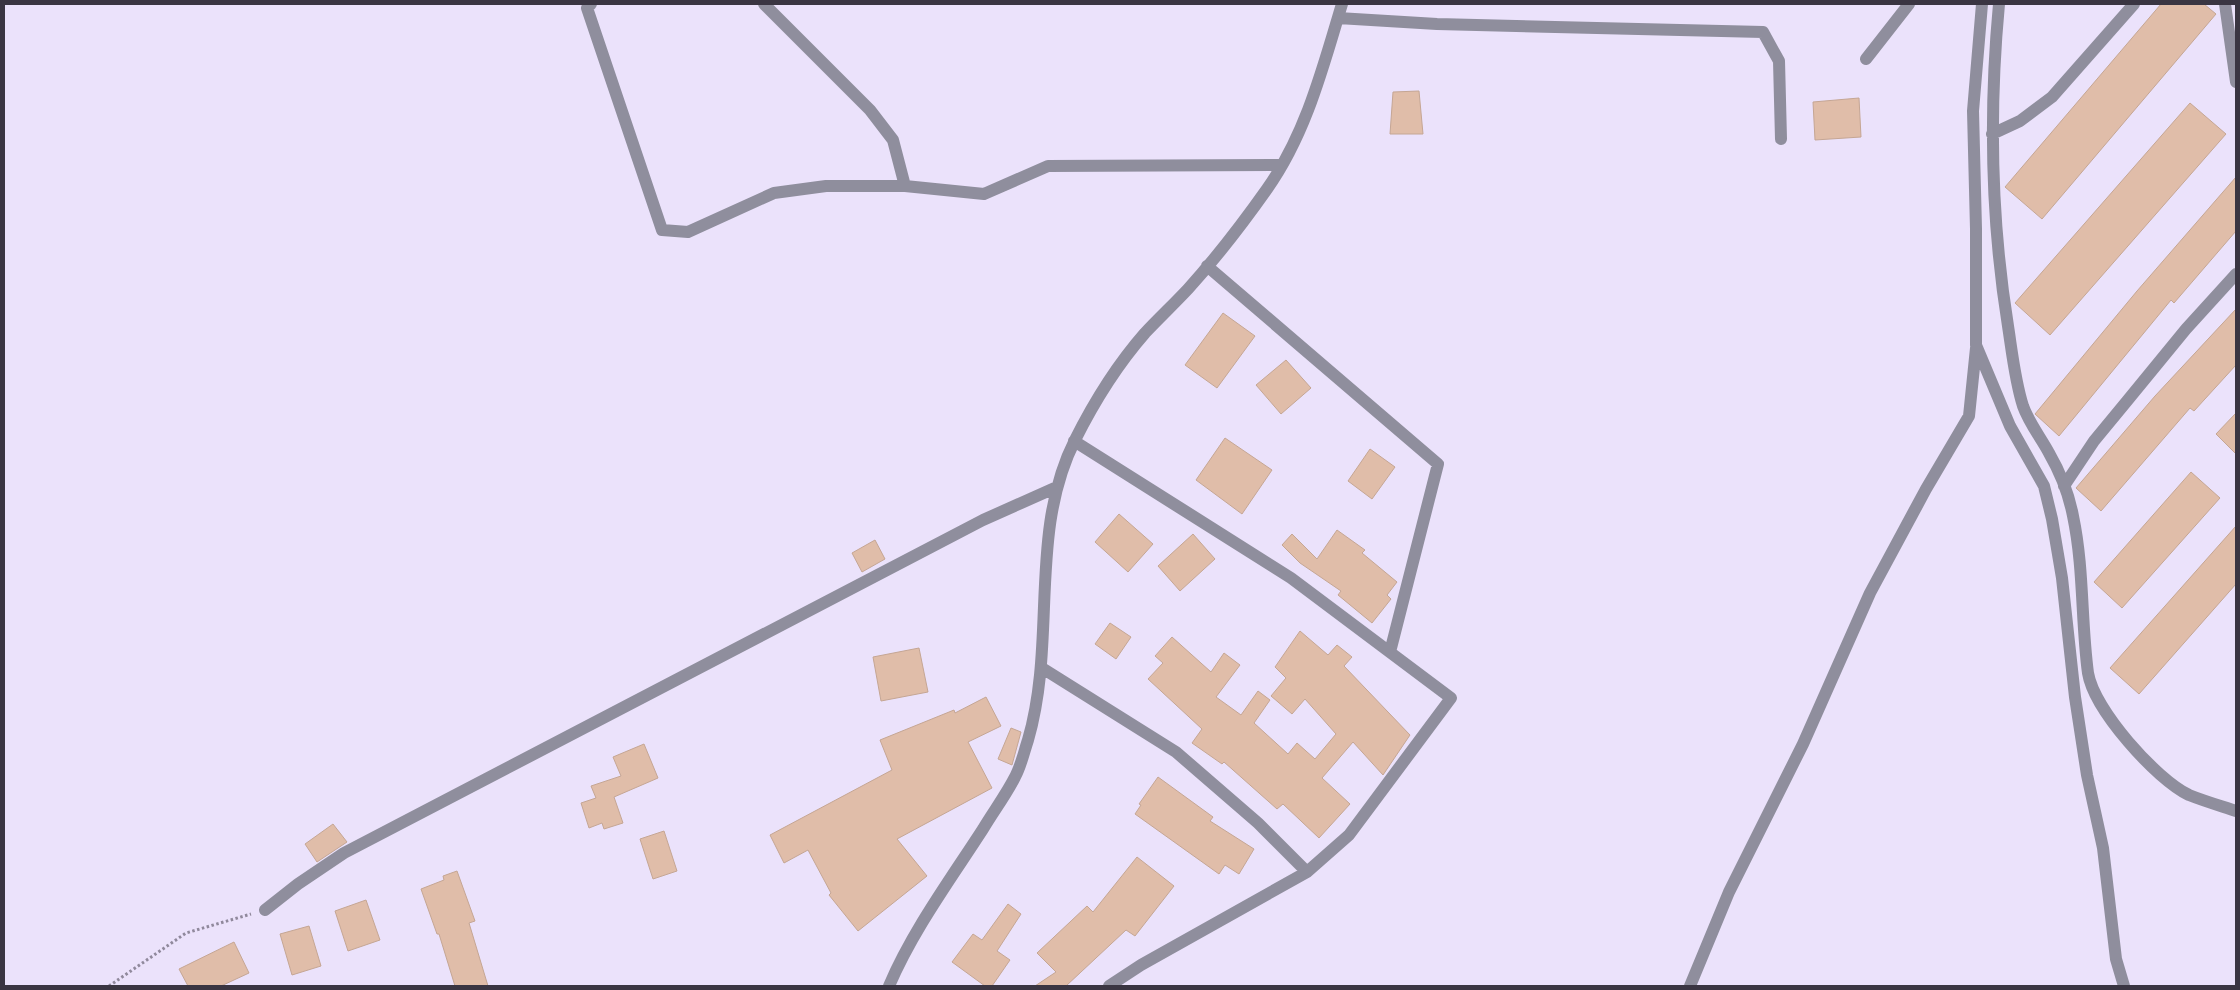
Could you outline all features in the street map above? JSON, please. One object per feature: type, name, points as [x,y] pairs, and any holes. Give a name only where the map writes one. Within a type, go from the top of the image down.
[{"type":"street","points":[[591,4],[587,8],[662,230],[688,232],[774,194],[826,186],[906,186],[984,194],[1048,166],[1282,165]]},
{"type":"street","points":[[764,4],[876,117],[893,140],[906,186]]},
{"type":"street","points":[[889,986],[913,935],[1016,776],[1036,711],[1042,668],[1048,528],[1062,468],[1074,441],[1108,383],[1144,334],[1207,266],[1263,194],[1282,165],[1298,135],[1315,93],[1342,4]]},
{"type":"street","points":[[1866,59],[1909,4]]},
{"type":"street","points":[[1690,986],[1729,892],[1803,744],[1870,593],[1926,489],[1969,416],[1976,345],[1976,212],[1973,111],[1982,4]]},
{"type":"street","points":[[1999,4],[1994,66],[1992,134],[2000,276],[2023,407],[2051,455],[2064,486],[2073,515],[2077,541],[2088,674],[2096,695],[2113,722],[2139,754],[2171,783],[2188,794],[2236,810]]},
{"type":"street","points":[[1992,134],[2020,121],[2052,96],[2134,4]]},
{"type":"street","points":[[2225,4],[2236,82]]},
{"type":"street","points":[[1338,18],[1437,24],[1763,32],[1779,61],[1781,139]]},
{"type":"street","points":[[1207,266],[1438,464],[1390,652]]},
{"type":"street","points":[[2064,486],[2094,441],[2186,329],[2236,274]]},
{"type":"street","points":[[1976,345],[2010,426],[2044,486],[2052,519],[2062,578],[2075,697],[2087,775],[2103,848],[2116,959],[2124,986]]},
{"type":"street","points":[[1074,441],[1292,578],[1452,698],[1349,835],[1307,872],[1109,986]]},
{"type":"street","points":[[266,910],[298,884],[344,854],[983,520],[1057,487]]},
{"type":"street","points":[[1042,668],[1176,752],[1258,823],[1307,872]]},
{"type":"path","points":[[109,986],[186,933],[266,910]]},
{"type":"building","points":[[2161,4],[2204,4],[2216,14],[2042,219],[2005,187]]},
{"type":"building","points":[[1419,91],[1423,134],[1390,134],[1393,92]]},
{"type":"building","points":[[1859,98],[1861,137],[1815,140],[1813,102]]},
{"type":"building","points":[[2190,103],[2226,134],[2050,335],[2015,303]]},
{"type":"building","points":[[2236,177],[2236,231],[2174,303],[2171,300],[2059,436],[2035,414],[2137,291]]},
{"type":"building","points":[[2236,309],[2236,365],[2194,411],[2190,408],[2101,511],[2076,488],[2155,396]]},
{"type":"building","points":[[1223,313],[1255,336],[1217,388],[1185,365]]},
{"type":"building","points":[[1286,360],[1311,388],[1281,414],[1256,385]]},
{"type":"building","points":[[2236,413],[2236,454],[2216,434]]},
{"type":"building","points":[[1225,438],[1272,470],[1242,514],[1196,480]]},
{"type":"building","points":[[1370,449],[1395,467],[1372,499],[1348,481]]},
{"type":"building","points":[[2191,472],[2220,498],[2122,608],[2094,582]]},
{"type":"building","points":[[1119,514],[1153,544],[1128,572],[1095,542]]},
{"type":"building","points":[[2236,526],[2236,584],[2139,694],[2110,668]]},
{"type":"building","points":[[1337,530],[1365,550],[1362,553],[1397,582],[1387,595],[1391,599],[1372,623],[1338,595],[1341,591],[1300,563],[1282,545],[1292,534],[1317,559]]},
{"type":"building","points":[[1193,534],[1215,559],[1180,591],[1158,566]]},
{"type":"building","points":[[875,540],[885,559],[862,572],[852,553]]},
{"type":"building","points":[[1110,623],[1131,637],[1116,659],[1095,644]]},
{"type":"building","points":[[1300,631],[1328,655],[1337,645],[1352,657],[1344,666],[1410,735],[1383,775],[1353,742],[1322,778],[1350,804],[1319,838],[1283,804],[1277,809],[1224,762],[1222,764],[1192,743],[1202,729],[1148,679],[1163,663],[1155,656],[1172,637],[1211,672],[1224,653],[1240,665],[1216,697],[1241,715],[1258,691],[1270,700],[1254,723],[1288,754],[1297,743],[1315,759],[1336,734],[1305,699],[1292,714],[1271,696],[1286,678],[1275,667]]},
{"type":"building","points":[[919,648],[928,692],[881,701],[873,657]]},
{"type":"building","points":[[986,697],[1001,726],[968,742],[992,788],[897,839],[927,876],[858,931],[829,895],[831,893],[808,850],[784,863],[770,835],[892,770],[880,740],[954,710],[955,713]]},
{"type":"building","points":[[1011,728],[1021,732],[1012,765],[998,759]]},
{"type":"building","points":[[644,744],[658,778],[614,797],[623,823],[604,829],[602,823],[589,828],[581,803],[596,798],[591,786],[621,776],[613,757]]},
{"type":"building","points":[[1158,777],[1213,817],[1210,821],[1254,849],[1239,874],[1225,865],[1219,874],[1135,814],[1141,805],[1139,804]]},
{"type":"building","points":[[333,824],[347,842],[317,862],[305,844]]},
{"type":"building","points":[[664,831],[677,871],[653,879],[640,839]]},
{"type":"building","points":[[1137,857],[1174,886],[1135,936],[1126,930],[1066,986],[1035,986],[1056,972],[1037,953],[1087,906],[1093,912]]},
{"type":"building","points":[[457,871],[475,921],[469,923],[488,986],[455,986],[439,934],[437,934],[421,889],[444,880],[443,876]]},
{"type":"building","points":[[366,900],[380,940],[348,951],[335,911]]},
{"type":"building","points":[[1008,904],[1021,914],[997,951],[1010,960],[992,986],[985,986],[952,962],[973,934],[982,940]]},
{"type":"building","points":[[309,926],[321,966],[292,975],[280,934]]},
{"type":"building","points":[[234,942],[249,973],[221,986],[188,986],[179,969]]}]
